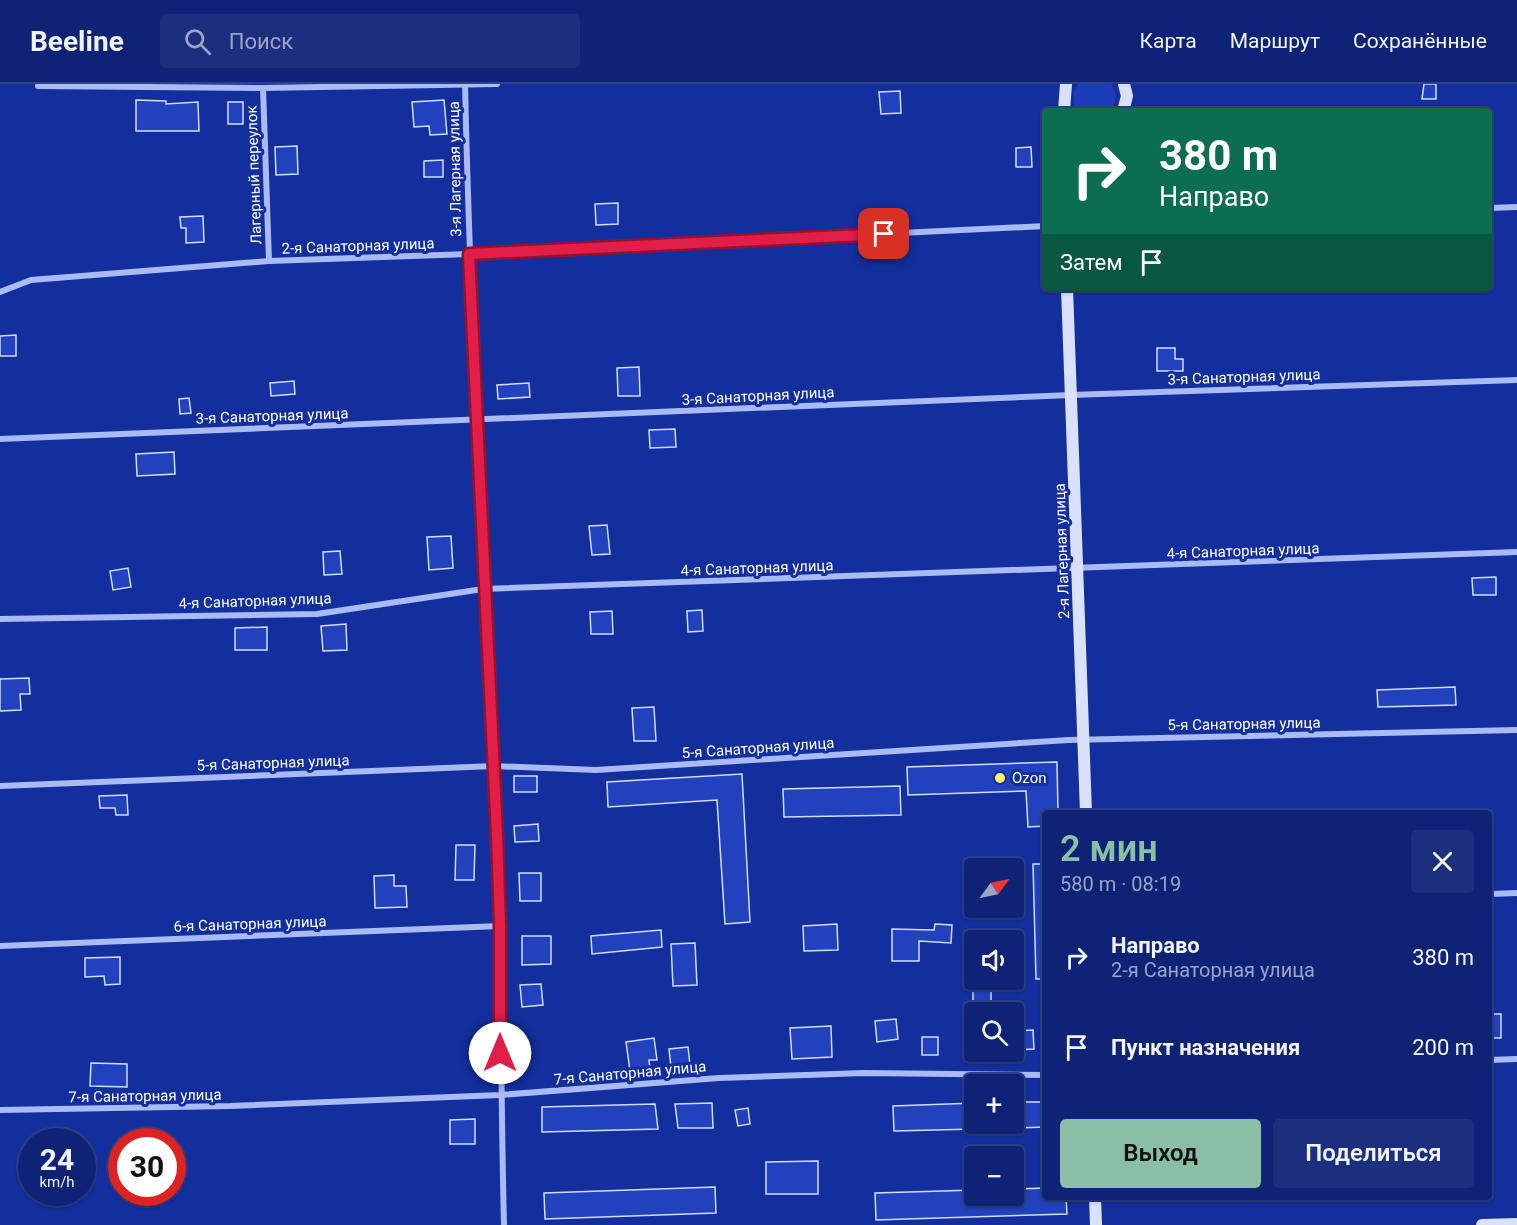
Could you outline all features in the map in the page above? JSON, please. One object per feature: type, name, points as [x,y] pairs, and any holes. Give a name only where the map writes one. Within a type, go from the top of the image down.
[{"type":"street","points":[[38,86],[263,88],[497,84]]},
{"type":"street","points":[[1124,84],[1127,96],[1124,108]]},
{"type":"street","name":"3-я Лагерная улица","points":[[465,85],[469,254],[500,926],[500,1095],[504,1225]]},
{"type":"street","points":[[1064,108],[1066,87]]},
{"type":"street","name":"Лагерный переулок","points":[[263,88],[269,261]]},
{"type":"street","points":[[1492,208],[1517,207]]},
{"type":"street","name":"2-я Санаторная улица","points":[[0,292],[31,280],[269,261],[469,254],[1042,226]]},
{"type":"street","name":"2-я Лагерная улица","points":[[1067,291],[1086,810]]},
{"type":"street","name":"3-я Санаторная улица","points":[[0,439],[476,421],[1071,394],[1517,380]]},
{"type":"street","name":"4-я Санаторная улица","points":[[0,619],[317,614],[483,589],[1077,570],[1517,552]]},
{"type":"street","name":"5-я Санаторная улица","points":[[0,786],[494,766],[596,770],[1083,739],[1517,730]]},
{"type":"street","points":[[1492,894],[1517,893]]},
{"type":"street","name":"6-я Санаторная улица","points":[[0,946],[500,926]]},
{"type":"street","points":[[1492,1060],[1517,1059]]},
{"type":"street","name":"7-я Санаторная улица","points":[[0,1110],[230,1106],[500,1095],[730,1077],[864,1073],[1042,1075]]},
{"type":"street","points":[[1095,1200],[1096,1225]]},
{"type":"street","points":[[1482,1225],[1517,1224]]},
{"type":"shaded area","points":[[1078,84],[1111,84],[1116,98],[1112,108],[1074,108],[1074,91]]},
{"type":"building","points":[[1424,84],[1436,84],[1436,99],[1422,99]]},
{"type":"building","points":[[900,91],[901,113],[881,114],[879,92]]},
{"type":"building","points":[[136,100],[166,101],[166,104],[198,102],[199,131],[136,131]]},
{"type":"building","points":[[444,100],[447,134],[430,135],[429,126],[414,127],[412,102]]},
{"type":"building","points":[[228,102],[243,102],[243,124],[228,124]]},
{"type":"building","points":[[297,146],[298,174],[276,175],[275,147]]},
{"type":"building","points":[[1031,147],[1032,167],[1016,167],[1016,148]]},
{"type":"building","points":[[443,160],[443,177],[424,177],[424,161]]},
{"type":"building","points":[[618,203],[618,224],[596,225],[595,204]]},
{"type":"building","points":[[203,216],[204,242],[186,243],[186,228],[181,228],[180,217]]},
{"type":"building","points":[[16,335],[16,356],[0,356],[0,336]]},
{"type":"building","points":[[1157,348],[1175,348],[1175,359],[1183,359],[1183,371],[1157,371]]},
{"type":"building","points":[[639,367],[640,396],[618,396],[617,368]]},
{"type":"building","points":[[294,381],[295,394],[271,396],[270,383]]},
{"type":"building","points":[[529,383],[530,397],[498,399],[497,385]]},
{"type":"building","points":[[189,398],[191,413],[180,414],[179,399]]},
{"type":"building","points":[[675,429],[676,447],[650,448],[649,430]]},
{"type":"building","points":[[174,452],[175,474],[137,476],[136,454]]},
{"type":"building","points":[[607,525],[610,554],[592,555],[589,526]]},
{"type":"building","points":[[451,536],[453,568],[429,570],[427,537]]},
{"type":"building","points":[[340,551],[342,574],[324,575],[323,552]]},
{"type":"building","points":[[128,568],[131,587],[113,590],[110,571]]},
{"type":"building","points":[[1496,577],[1496,595],[1473,595],[1472,578]]},
{"type":"building","points":[[702,610],[703,631],[688,632],[687,611]]},
{"type":"building","points":[[612,611],[613,634],[591,634],[590,612]]},
{"type":"building","points":[[346,624],[347,650],[323,651],[321,626]]},
{"type":"building","points":[[267,627],[267,650],[235,650],[235,628]]},
{"type":"building","points":[[29,678],[30,694],[20,694],[21,710],[0,711],[0,679]]},
{"type":"building","points":[[1455,687],[1456,705],[1378,707],[1377,690]]},
{"type":"building","points":[[654,707],[656,741],[634,741],[632,708]]},
{"type":"building","points":[[1057,762],[1058,810],[1042,810],[1042,826],[1028,827],[1026,791],[908,795],[907,767]]},
{"type":"building","points":[[742,774],[750,922],[725,924],[717,800],[608,807],[607,782]]},
{"type":"building","points":[[514,776],[537,776],[537,792],[514,792]]},
{"type":"building","points":[[900,786],[901,815],[784,817],[783,789]]},
{"type":"building","points":[[127,795],[128,815],[116,815],[115,808],[100,808],[99,796]]},
{"type":"building","points":[[538,824],[539,841],[515,842],[514,826]]},
{"type":"building","points":[[456,845],[475,845],[474,880],[455,880]]},
{"type":"building","points":[[1033,864],[1042,864],[1042,979],[1036,979]]},
{"type":"building","points":[[519,873],[541,873],[541,901],[520,901]]},
{"type":"building","points":[[394,875],[394,886],[406,886],[407,907],[375,908],[374,876]]},
{"type":"building","points":[[837,924],[838,950],[804,951],[803,926]]},
{"type":"building","points":[[935,924],[952,925],[951,943],[919,941],[919,961],[892,961],[892,929],[934,930]]},
{"type":"building","points":[[661,930],[662,947],[592,954],[591,936]]},
{"type":"building","points":[[522,936],[551,936],[551,964],[522,965]]},
{"type":"building","points":[[695,943],[697,985],[673,986],[671,944]]},
{"type":"building","points":[[120,957],[120,984],[105,985],[104,976],[85,977],[85,958]]},
{"type":"building","points":[[541,984],[543,1005],[522,1007],[520,985]]},
{"type":"building","points":[[973,990],[991,990],[991,1002],[973,1002]]},
{"type":"building","points":[[1492,1014],[1501,1014],[1501,1038],[1492,1038]]},
{"type":"building","points":[[896,1019],[898,1039],[877,1042],[875,1021]]},
{"type":"building","points":[[831,1026],[832,1057],[792,1059],[790,1028]]},
{"type":"building","points":[[1024,1030],[1033,1030],[1034,1049],[1024,1050]]},
{"type":"building","points":[[922,1037],[938,1037],[938,1055],[922,1055]]},
{"type":"building","points":[[654,1038],[657,1060],[649,1060],[650,1069],[630,1071],[626,1042]]},
{"type":"building","points":[[688,1047],[690,1065],[671,1067],[669,1049]]},
{"type":"building","points":[[91,1063],[127,1064],[127,1087],[90,1086]]},
{"type":"building","points":[[1024,1102],[1042,1102],[1042,1127],[1024,1128]]},
{"type":"building","points":[[712,1103],[713,1128],[678,1128],[675,1104]]},
{"type":"building","points":[[964,1103],[964,1129],[894,1131],[893,1106]]},
{"type":"building","points":[[655,1104],[658,1129],[542,1132],[542,1107]]},
{"type":"building","points":[[748,1108],[750,1124],[738,1126],[735,1110]]},
{"type":"building","points":[[475,1119],[475,1144],[450,1144],[450,1120]]},
{"type":"building","points":[[818,1161],[818,1194],[766,1194],[766,1162]]},
{"type":"building","points":[[715,1187],[716,1213],[545,1219],[544,1193]]},
{"type":"building","points":[[1042,1188],[1042,1200],[1066,1200],[1067,1214],[876,1220],[875,1193],[964,1190],[964,1206],[1024,1206],[1024,1189]]},
{"type":"place","name":"Ozon","points":[[1000,778]]},
{"type":"route","points":[[500,1053],[497,835],[483,589],[469,254],[884,234]]}]
